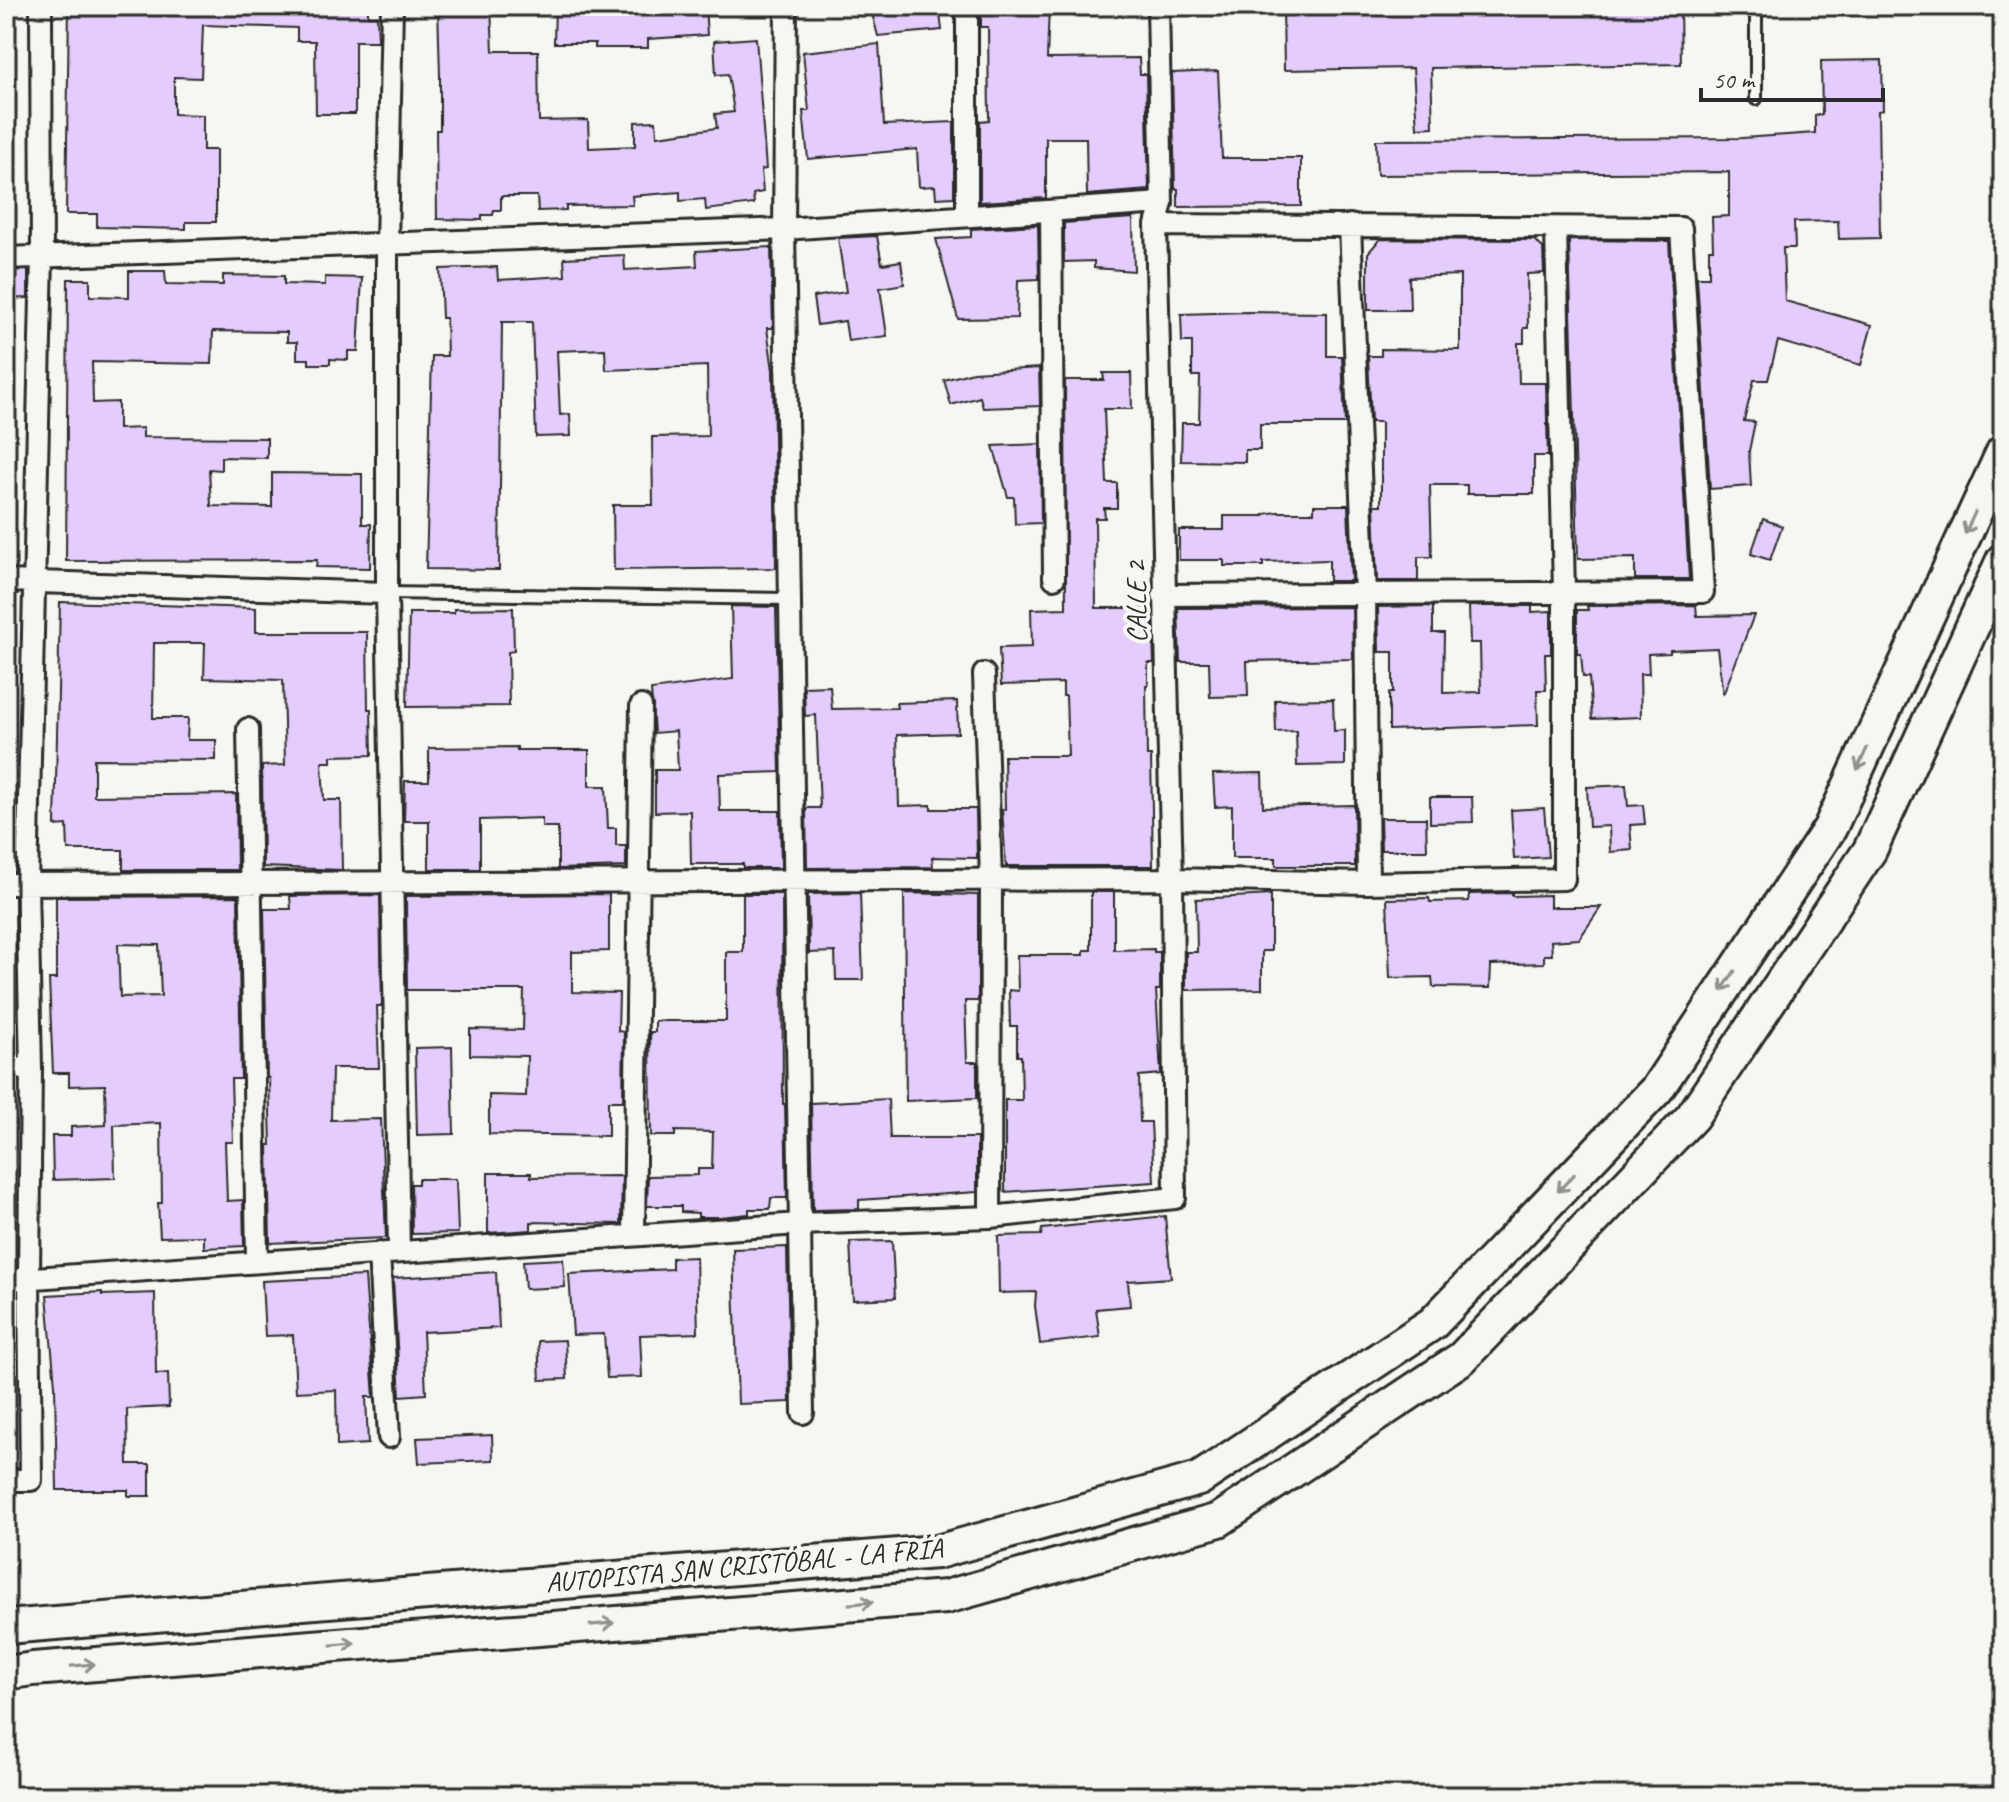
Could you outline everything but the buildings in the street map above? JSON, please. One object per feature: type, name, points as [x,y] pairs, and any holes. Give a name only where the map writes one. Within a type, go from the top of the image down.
[{"type":"highway","name":"AUTOPISTA SAN CRISTÓBAL - LA FRÍA","points":[[6,1627],[937,1552],[1199,1479],[1433,1323],[1657,1089],[1830,828],[2003,452]]},
{"type":"highway","name":"AUTOPISTA SAN CRISTÓBAL - LA FRÍA","points":[[6,1673],[946,1597],[1219,1520],[1462,1358],[1692,1117],[1870,850],[2003,560]]},
{"type":"street","points":[[6,1480],[31,1480],[31,1068],[16,885],[36,582],[42,256],[41,6]]},
{"type":"street","points":[[389,1437],[392,883],[387,593],[387,244],[392,6]]},
{"type":"street","points":[[786,6],[784,229],[803,1413]]},
{"type":"street","points":[[967,6],[967,216]]},
{"type":"street","name":"CALLE 2","points":[[990,1217],[1175,1198],[1172,879],[1156,225],[1162,203],[1158,6]]},
{"type":"street","points":[[6,258],[784,229],[1162,203]]},
{"type":"street","points":[[1051,212],[1054,578]]},
{"type":"street","points":[[1156,225],[1681,228],[1703,592],[1163,595]]},
{"type":"street","points":[[1350,225],[1365,594],[1368,883]]},
{"type":"street","points":[[16,885],[1172,879],[1368,883],[1564,879],[1564,593],[1556,228]]},
{"type":"street","points":[[6,581],[387,593]]},
{"type":"street","points":[[6,1280],[799,1224],[990,1217],[991,880],[984,674]]},
{"type":"street","points":[[634,1235],[641,706]]},
{"type":"street","points":[[248,729],[257,1260]]},
{"type":"street","points":[[6,1069],[31,1068]]},
{"type":"lane","points":[[1756,6],[1756,99]]},
{"type":"lane","points":[[387,593],[790,599]]}]
